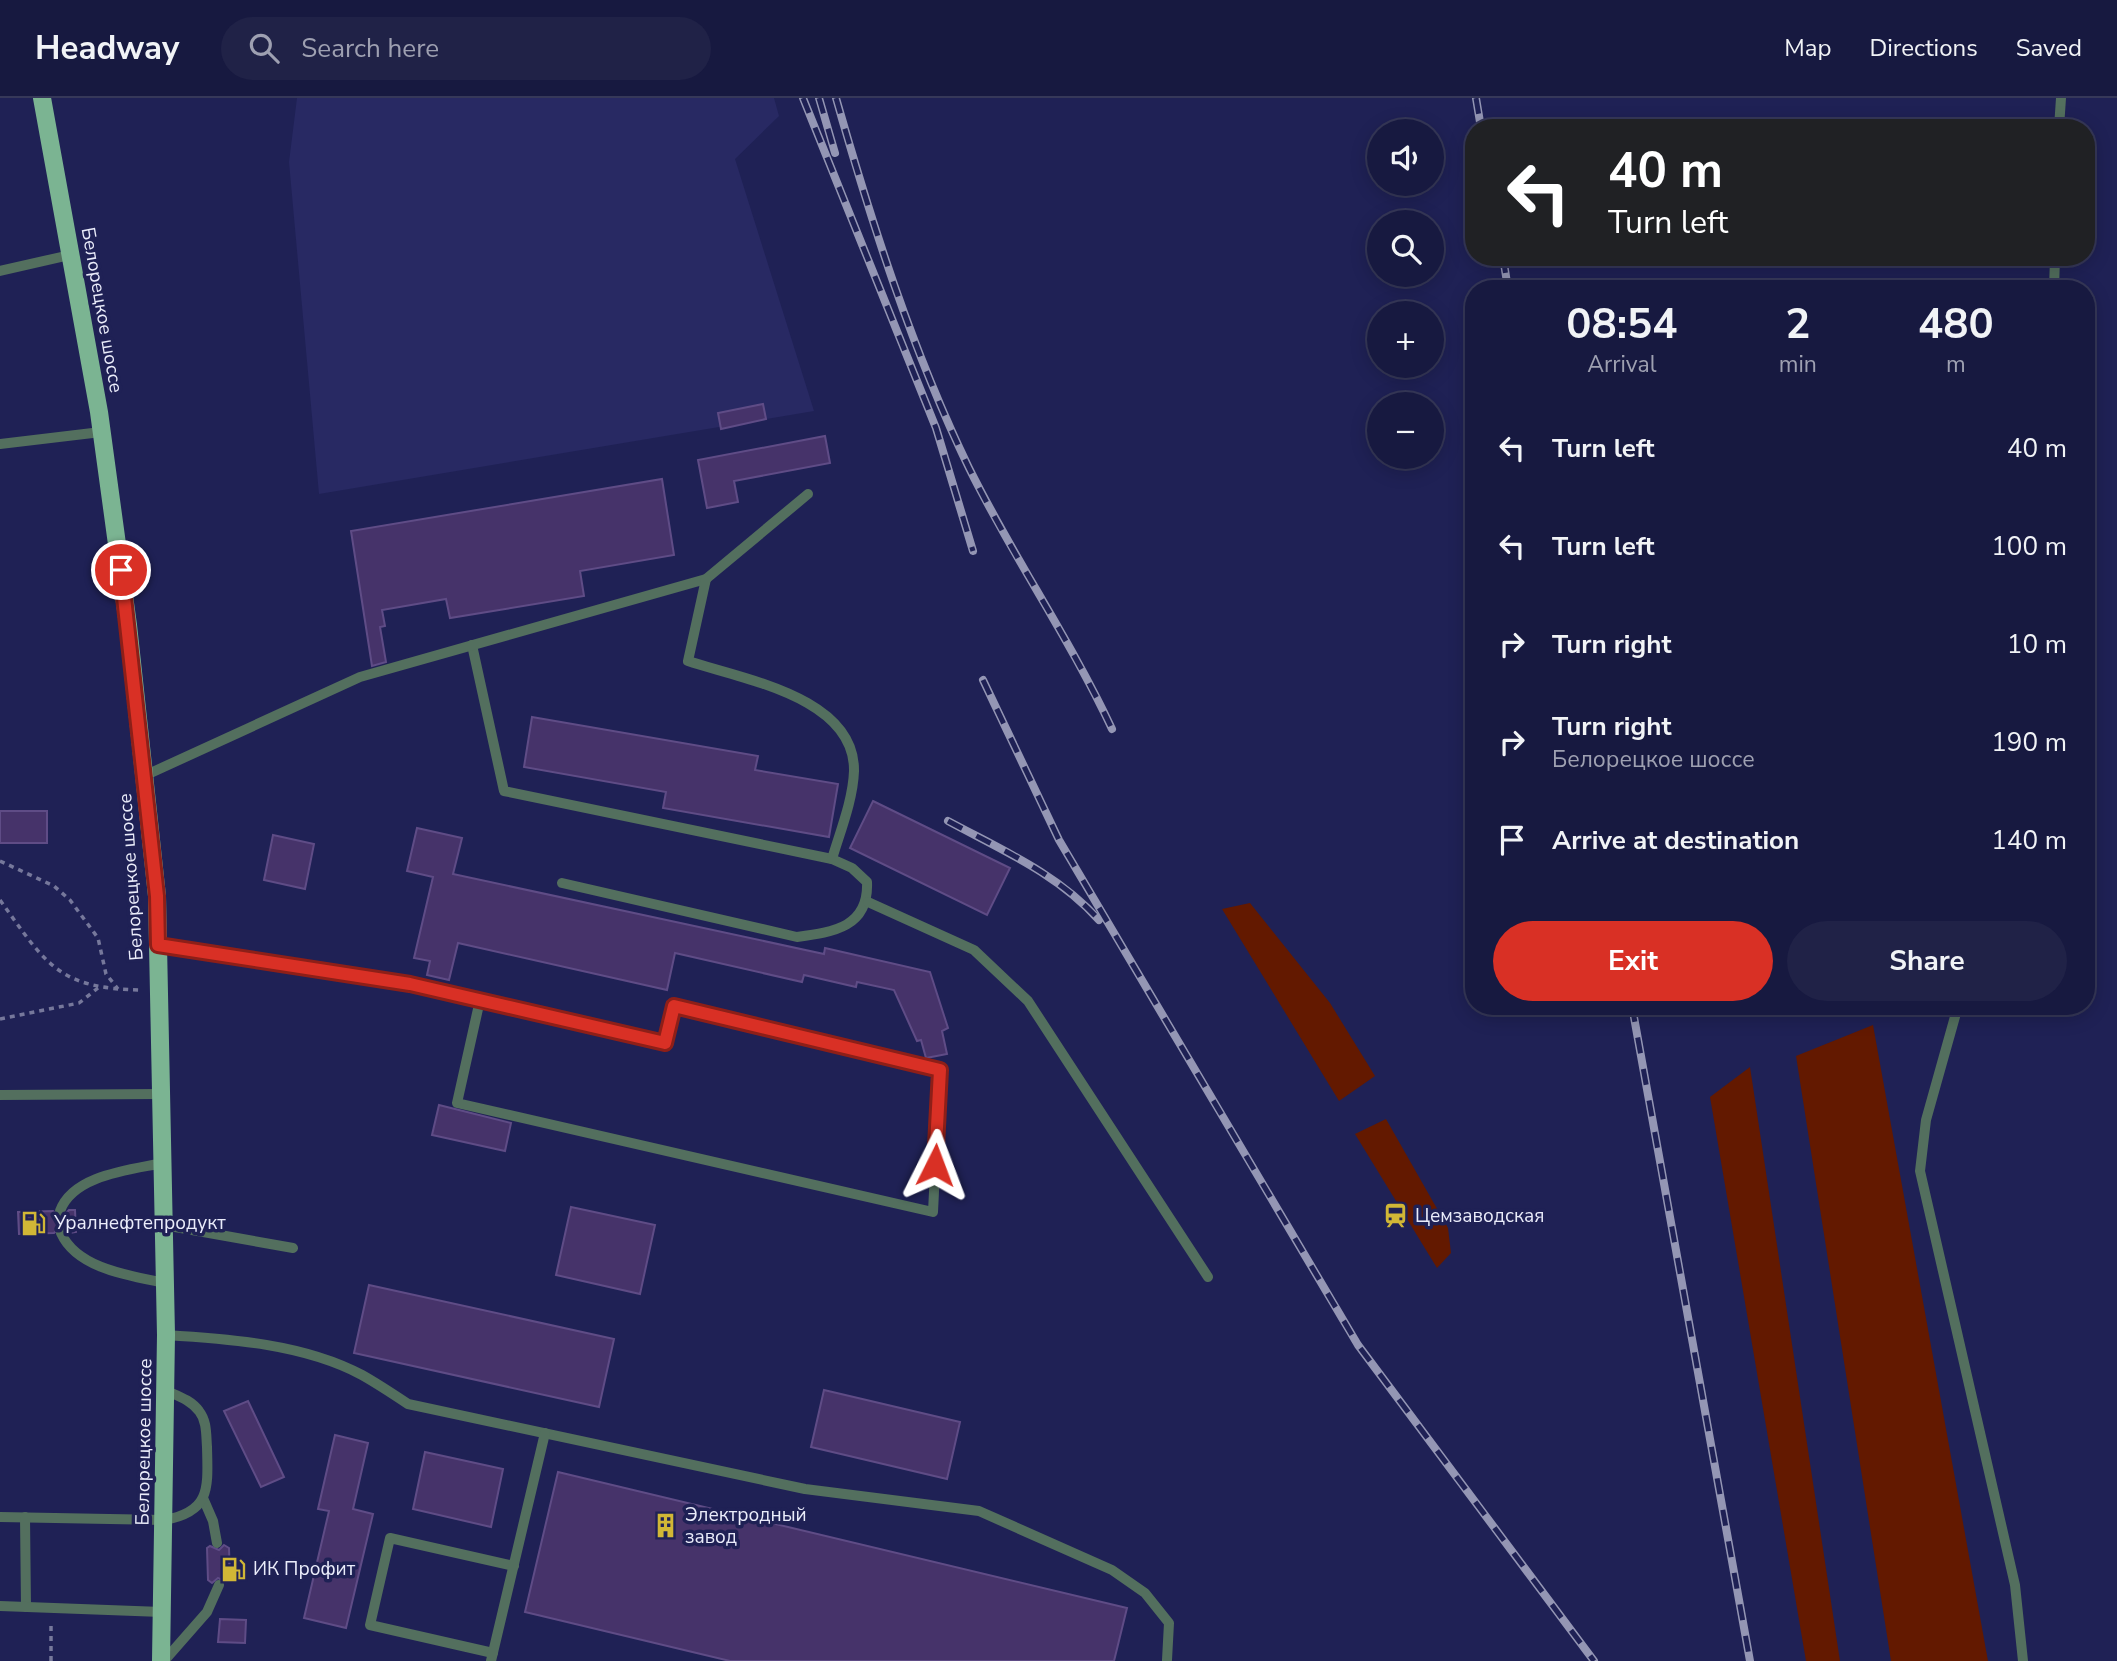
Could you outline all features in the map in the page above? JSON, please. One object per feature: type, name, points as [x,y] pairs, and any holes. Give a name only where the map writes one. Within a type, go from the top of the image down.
[{"type":"main road","name":"Белорецкое шоссе","points":[[42,98],[102,432],[128,625],[157,896],[167,1391],[163,1661]]},
{"type":"lane","points":[[2060,119],[2061,98]]},
{"type":"lane","points":[[0,271],[70,255]]},
{"type":"lane","points":[[0,444],[102,432]]},
{"type":"lane","points":[[144,776],[360,677],[706,579],[808,494]]},
{"type":"lane","points":[[706,579],[688,661],[807,700],[845,734],[854,770],[832,859]]},
{"type":"lane","points":[[472,645],[504,791],[832,859],[852,868],[867,883],[868,902],[856,919],[827,933],[797,937],[562,883]]},
{"type":"lane","points":[[868,902],[974,950],[1028,1000],[1208,1277]]},
{"type":"lane","points":[[158,945],[410,984],[480,1000],[665,1043],[674,1006],[940,1070],[933,1212],[457,1103],[480,1000]]},
{"type":"lane","points":[[1955,1015],[1926,1120],[1920,1171],[2015,1586],[2023,1661]]},
{"type":"lane","points":[[0,1095],[161,1094]]},
{"type":"lane","points":[[60,1210],[65,1199],[75,1191],[116,1173],[163,1163]]},
{"type":"lane","points":[[164,1225],[293,1248]]},
{"type":"lane","points":[[61,1233],[66,1245],[75,1252],[116,1273],[165,1283]]},
{"type":"lane","points":[[166,1335],[221,1338],[280,1348],[360,1374],[408,1404],[805,1489],[979,1511],[1112,1570],[1145,1592],[1169,1623],[1167,1660]]},
{"type":"lane","points":[[0,1517],[164,1520],[186,1516],[203,1498],[208,1482],[206,1426],[200,1411],[190,1401],[167,1391]]},
{"type":"lane","points":[[514,1566],[390,1538],[370,1625],[492,1657],[514,1566],[545,1433]]},
{"type":"lane","points":[[203,1498],[213,1521],[217,1543]]},
{"type":"lane","points":[[25,1517],[26,1607]]},
{"type":"lane","points":[[163,1661],[207,1612],[219,1585]]},
{"type":"lane","points":[[0,1606],[162,1612]]},
{"type":"path","points":[[0,860],[54,886],[70,900],[98,937],[106,974],[118,989]]},
{"type":"path","points":[[0,900],[40,957],[66,976],[98,988],[159,990]]},
{"type":"path","points":[[0,1019],[79,1003],[98,988]]},
{"type":"path","points":[[51,1608],[51,1661]]},
{"type":"shaded area","points":[[297,98],[774,98],[779,116],[735,159],[814,411],[319,494],[289,162]]},
{"type":"shaded area","points":[[1250,903],[1330,1003],[1375,1076],[1339,1101],[1222,909]]},
{"type":"shaded area","points":[[1873,1025],[1988,1661],[1891,1661],[1796,1056]]},
{"type":"shaded area","points":[[1750,1067],[1840,1661],[1806,1661],[1710,1097]]},
{"type":"shaded area","points":[[1386,1119],[1448,1228],[1451,1253],[1437,1268],[1355,1134]]},
{"type":"building","points":[[763,404],[766,419],[721,429],[718,413]]},
{"type":"building","points":[[825,436],[830,463],[734,481],[738,502],[707,508],[698,460]]},
{"type":"building","points":[[662,479],[674,555],[580,571],[584,596],[450,618],[446,599],[382,610],[385,626],[380,627],[386,662],[372,666],[351,531]]},
{"type":"building","points":[[532,717],[758,756],[755,770],[838,784],[829,837],[663,808],[666,792],[524,767]]},
{"type":"building","points":[[873,801],[1010,868],[987,915],[850,848]]},
{"type":"building","points":[[0,811],[47,811],[47,843],[0,843]]},
{"type":"building","points":[[417,828],[462,838],[453,874],[824,954],[825,948],[930,972],[948,1028],[942,1031],[947,1054],[926,1058],[921,1040],[917,1041],[894,990],[857,982],[856,987],[804,975],[802,982],[675,953],[667,990],[458,943],[449,980],[427,975],[430,961],[414,958],[433,877],[407,871]]},
{"type":"building","points":[[273,835],[314,844],[305,889],[264,880]]},
{"type":"building","points":[[439,1105],[511,1123],[505,1151],[432,1135]]},
{"type":"building","points":[[571,1207],[655,1225],[640,1294],[556,1275]]},
{"type":"building","points":[[69,1210],[75,1210],[76,1232],[70,1233],[61,1226],[54,1233],[19,1234],[18,1212],[53,1211],[61,1218]]},
{"type":"building","points":[[369,1285],[614,1339],[599,1407],[354,1353]]},
{"type":"building","points":[[824,1390],[960,1422],[947,1479],[811,1447]]},
{"type":"building","points":[[248,1401],[284,1477],[261,1487],[224,1411]]},
{"type":"building","points":[[335,1435],[368,1443],[353,1509],[373,1514],[346,1628],[304,1618],[329,1511],[318,1509]]},
{"type":"building","points":[[425,1452],[503,1469],[491,1527],[413,1509]]},
{"type":"building","name":"Электродный завод","points":[[558,1472],[1127,1608],[1114,1661],[730,1661],[525,1612]]},
{"type":"building","points":[[224,1545],[229,1548],[230,1579],[226,1582],[218,1578],[212,1583],[208,1580],[207,1548],[210,1546],[219,1550]]},
{"type":"building","points":[[220,1619],[246,1620],[245,1643],[218,1642]]},
{"type":"railway","points":[[803,98],[936,428],[973,551]]},
{"type":"railway","points":[[819,98],[835,153]]},
{"type":"railway","points":[[836,98],[895,286],[948,423],[986,501],[1078,663],[1112,729]]},
{"type":"railway","points":[[1476,98],[1480,119]]},
{"type":"railway","points":[[1504,266],[1507,280]]},
{"type":"railway","points":[[983,680],[1059,840],[1358,1345],[1594,1661]]},
{"type":"railway","points":[[948,821],[1047,876],[1066,889],[1099,920]]},
{"type":"railway","points":[[1634,1015],[1750,1661]]},
{"type":"place","name":"Цемзаводская","points":[[1395,1216]]},
{"type":"place","name":"Уралнефтепродукт","points":[[34,1223]]},
{"type":"place","name":"Электродный завод","points":[[665,1526]]},
{"type":"place","name":"ИК Профит","points":[[233,1569]]},
{"type":"route","points":[[121,570],[157,896],[158,945],[410,984],[665,1043],[674,1006],[940,1070],[935,1165]]}]
